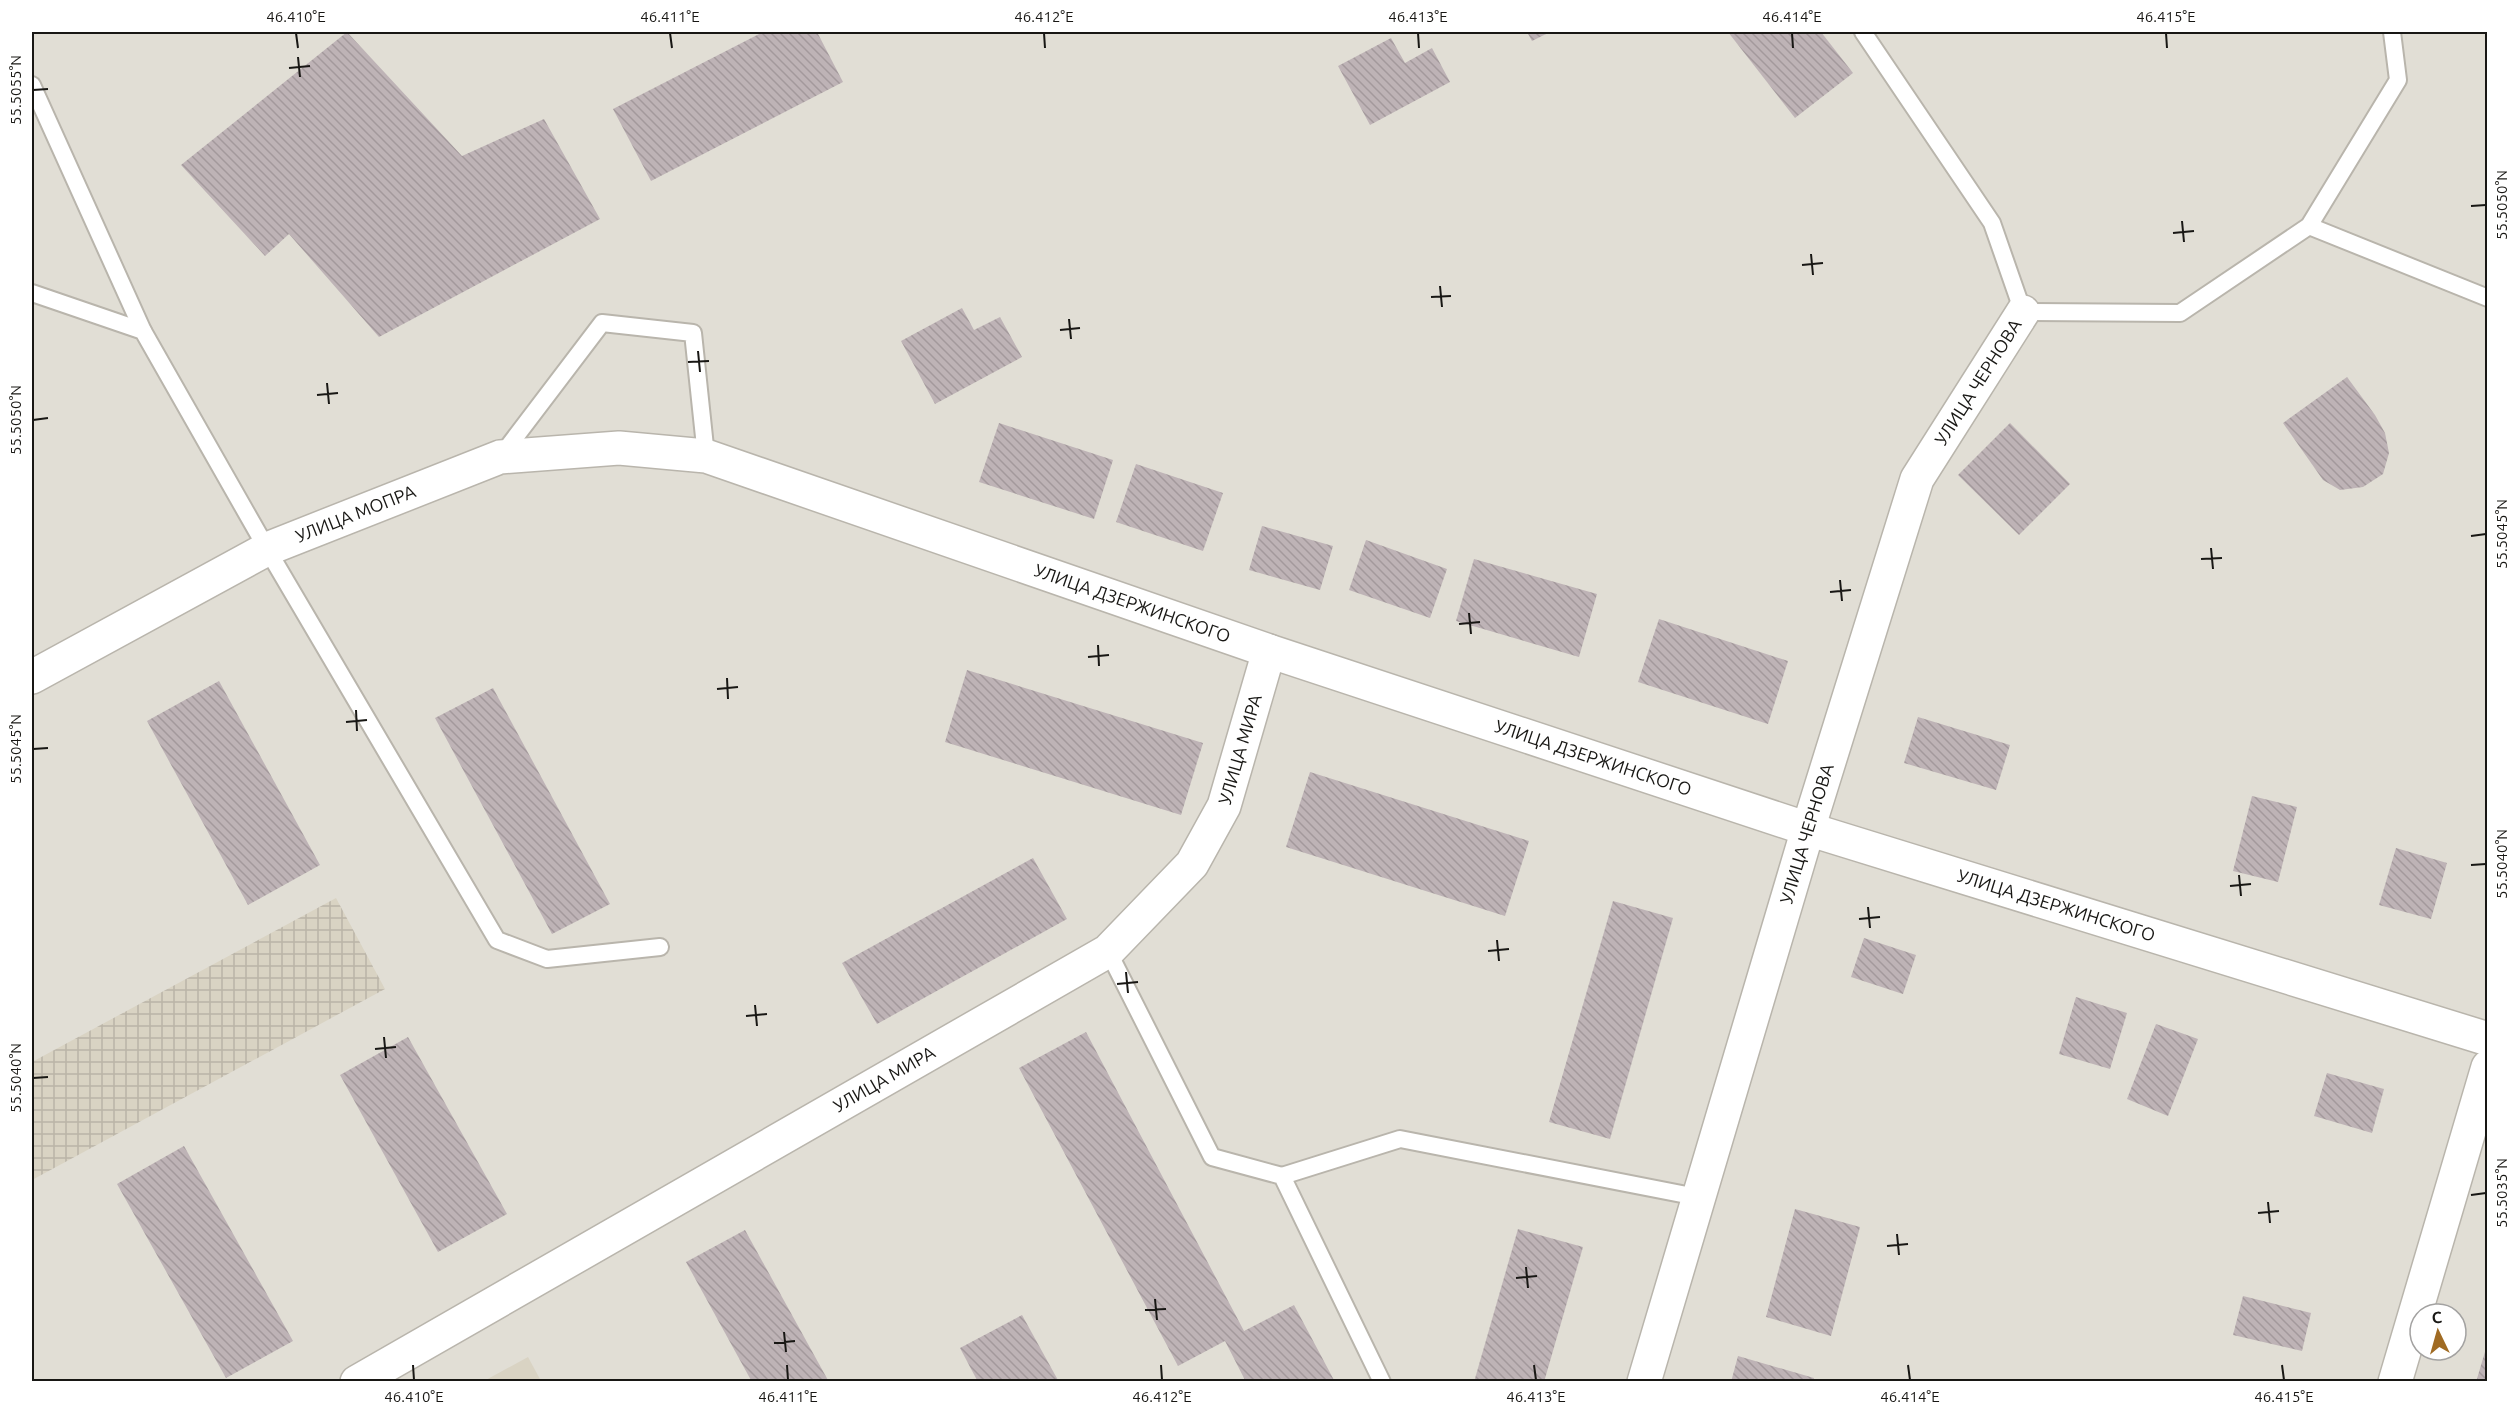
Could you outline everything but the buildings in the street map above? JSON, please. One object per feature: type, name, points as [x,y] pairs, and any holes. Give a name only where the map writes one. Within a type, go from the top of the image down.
[{"type":"street","name":"УЛИЦА ЧЕРНОВА","points":[[1644,1382],[1808,829],[1917,479],[2023,312]]},
{"type":"street","name":"УЛИЦА МОПРА","points":[[32,677],[267,549],[500,457],[619,448],[706,456]]},
{"type":"street","name":"УЛИЦА ДЗЕРЖИНСКОГО","points":[[706,456],[1269,651],[1808,829],[2487,1039]]},
{"type":"street","name":"УЛИЦА МИРА","points":[[357,1382],[1108,951],[1192,864],[1224,806],[1269,651]]},
{"type":"street","points":[[2395,1382],[2487,1067]]},
{"type":"lane","points":[[1863,32],[1992,223],[2023,312],[2180,313],[2309,226],[2398,80],[2392,32]]},
{"type":"lane","points":[[32,85],[143,331],[267,549],[497,940],[547,959],[660,947]]},
{"type":"lane","points":[[2309,226],[2487,298]]},
{"type":"lane","points":[[32,293],[143,331]]},
{"type":"lane","points":[[500,457],[603,323],[693,333],[706,456]]},
{"type":"lane","points":[[1108,951],[1212,1157],[1282,1176],[1400,1139],[1697,1197]]},
{"type":"lane","points":[[1282,1176],[1382,1382]]},
{"type":"shaded area","points":[[336,898],[385,989],[32,1180],[32,1062]]},
{"type":"shaded area","points":[[528,1357],[541,1381],[484,1381]]}]
